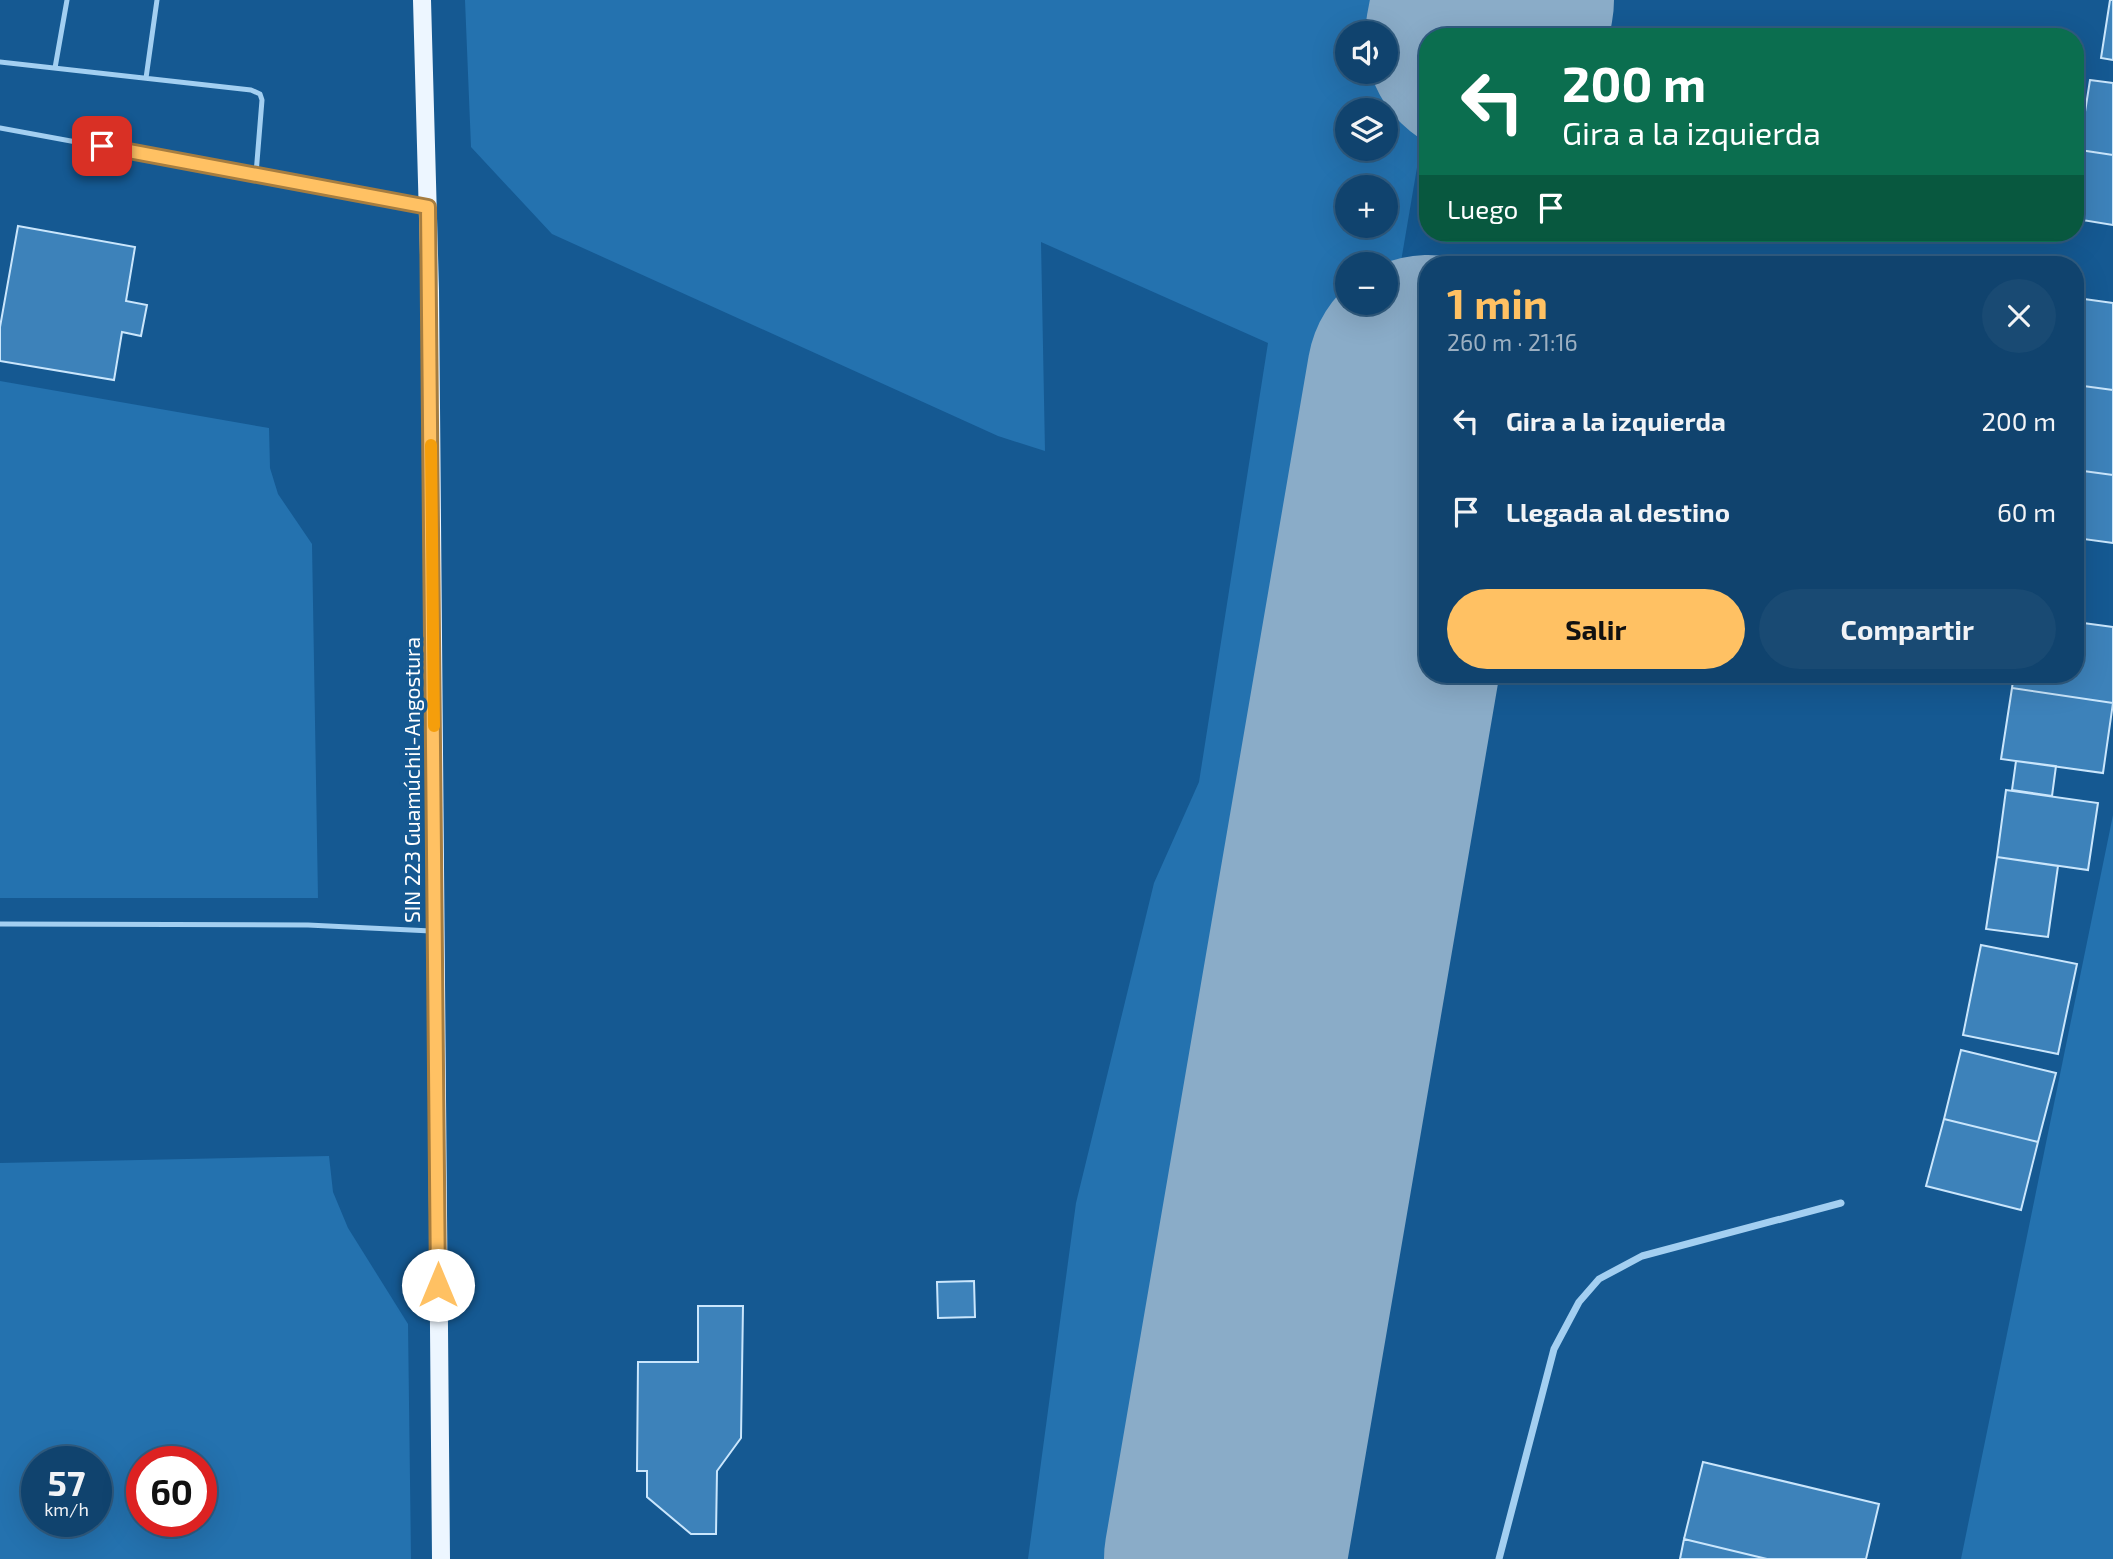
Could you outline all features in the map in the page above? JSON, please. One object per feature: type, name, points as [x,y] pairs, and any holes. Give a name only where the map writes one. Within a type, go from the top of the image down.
[{"type":"main road","name":"SIN 223 Guamúchil-Angostura","points":[[422,0],[428,207],[441,1559]]},
{"type":"street","points":[[1499,1559],[1554,1349],[1579,1302],[1599,1279],[1642,1256],[1841,1203]]},
{"type":"lane","points":[[55,68],[67,0]]},
{"type":"lane","points":[[146,78],[157,0]]},
{"type":"lane","points":[[0,62],[251,90],[260,94],[262,100],[256,174]]},
{"type":"lane","points":[[0,128],[428,207]]},
{"type":"lane","points":[[0,924],[308,925],[435,932]]},
{"type":"shaded area","points":[[465,0],[1445,0],[1440,28],[1419,28],[1419,156],[1398,279],[1398,252],[1335,252],[1335,315],[1392,315],[1180,1559],[1028,1559],[1076,1203],[1154,883],[1199,782],[1268,343],[1041,242],[1045,451],[998,436],[552,234],[471,147]]},
{"type":"shaded area","points":[[0,381],[269,428],[270,468],[278,494],[312,544],[318,898],[0,898]]},
{"type":"shaded area","points":[[2113,815],[2113,1559],[1961,1559]]},
{"type":"shaded area","points":[[329,1156],[333,1192],[348,1228],[408,1324],[411,1559],[0,1559],[0,1163]]},
{"type":"building","points":[[2110,0],[2113,0],[2113,60],[2101,58]]},
{"type":"building","points":[[2090,80],[2113,83],[2113,155],[2084,151],[2084,118]]},
{"type":"building","points":[[2084,151],[2113,155],[2113,225],[2084,220]]},
{"type":"building","points":[[18,226],[135,247],[126,301],[147,305],[141,336],[122,332],[114,380],[0,361],[0,327]]},
{"type":"building","points":[[2084,299],[2113,303],[2113,390],[2084,386]]},
{"type":"building","points":[[2084,386],[2113,390],[2113,475],[2084,471]]},
{"type":"building","points":[[2084,471],[2113,475],[2113,543],[2084,539]]},
{"type":"building","points":[[2084,623],[2113,627],[2113,703],[2012,688],[2013,683],[2084,683]]},
{"type":"building","points":[[2012,688],[2113,703],[2103,773],[2001,759]]},
{"type":"building","points":[[2016,761],[2056,766],[2052,796],[2012,790]]},
{"type":"building","points":[[2006,790],[2098,803],[2088,870],[1997,857]]},
{"type":"building","points":[[1997,857],[2058,866],[2048,937],[1986,929]]},
{"type":"building","points":[[1981,945],[2077,964],[2058,1054],[1963,1035]]},
{"type":"building","points":[[1961,1050],[2056,1073],[2038,1142],[1944,1119]]},
{"type":"building","points":[[1944,1119],[2038,1142],[2021,1210],[1926,1186]]},
{"type":"building","points":[[974,1281],[975,1317],[938,1318],[937,1282]]},
{"type":"building","points":[[698,1306],[743,1306],[741,1438],[717,1471],[716,1534],[691,1534],[647,1497],[647,1471],[637,1471],[638,1362],[698,1362]]},
{"type":"building","points":[[1703,1462],[1879,1504],[1866,1559],[1767,1559],[1684,1539]]},
{"type":"building","points":[[1684,1539],[1767,1559],[1680,1559]]},
{"type":"runway","points":[[1488,28],[1493,0]]},
{"type":"runway","points":[[1225,1559],[1419,428]]},
{"type":"slow traffic","points":[[431,445],[434,726]]},
{"type":"route","points":[[102,146],[428,207],[438,1285]]}]
